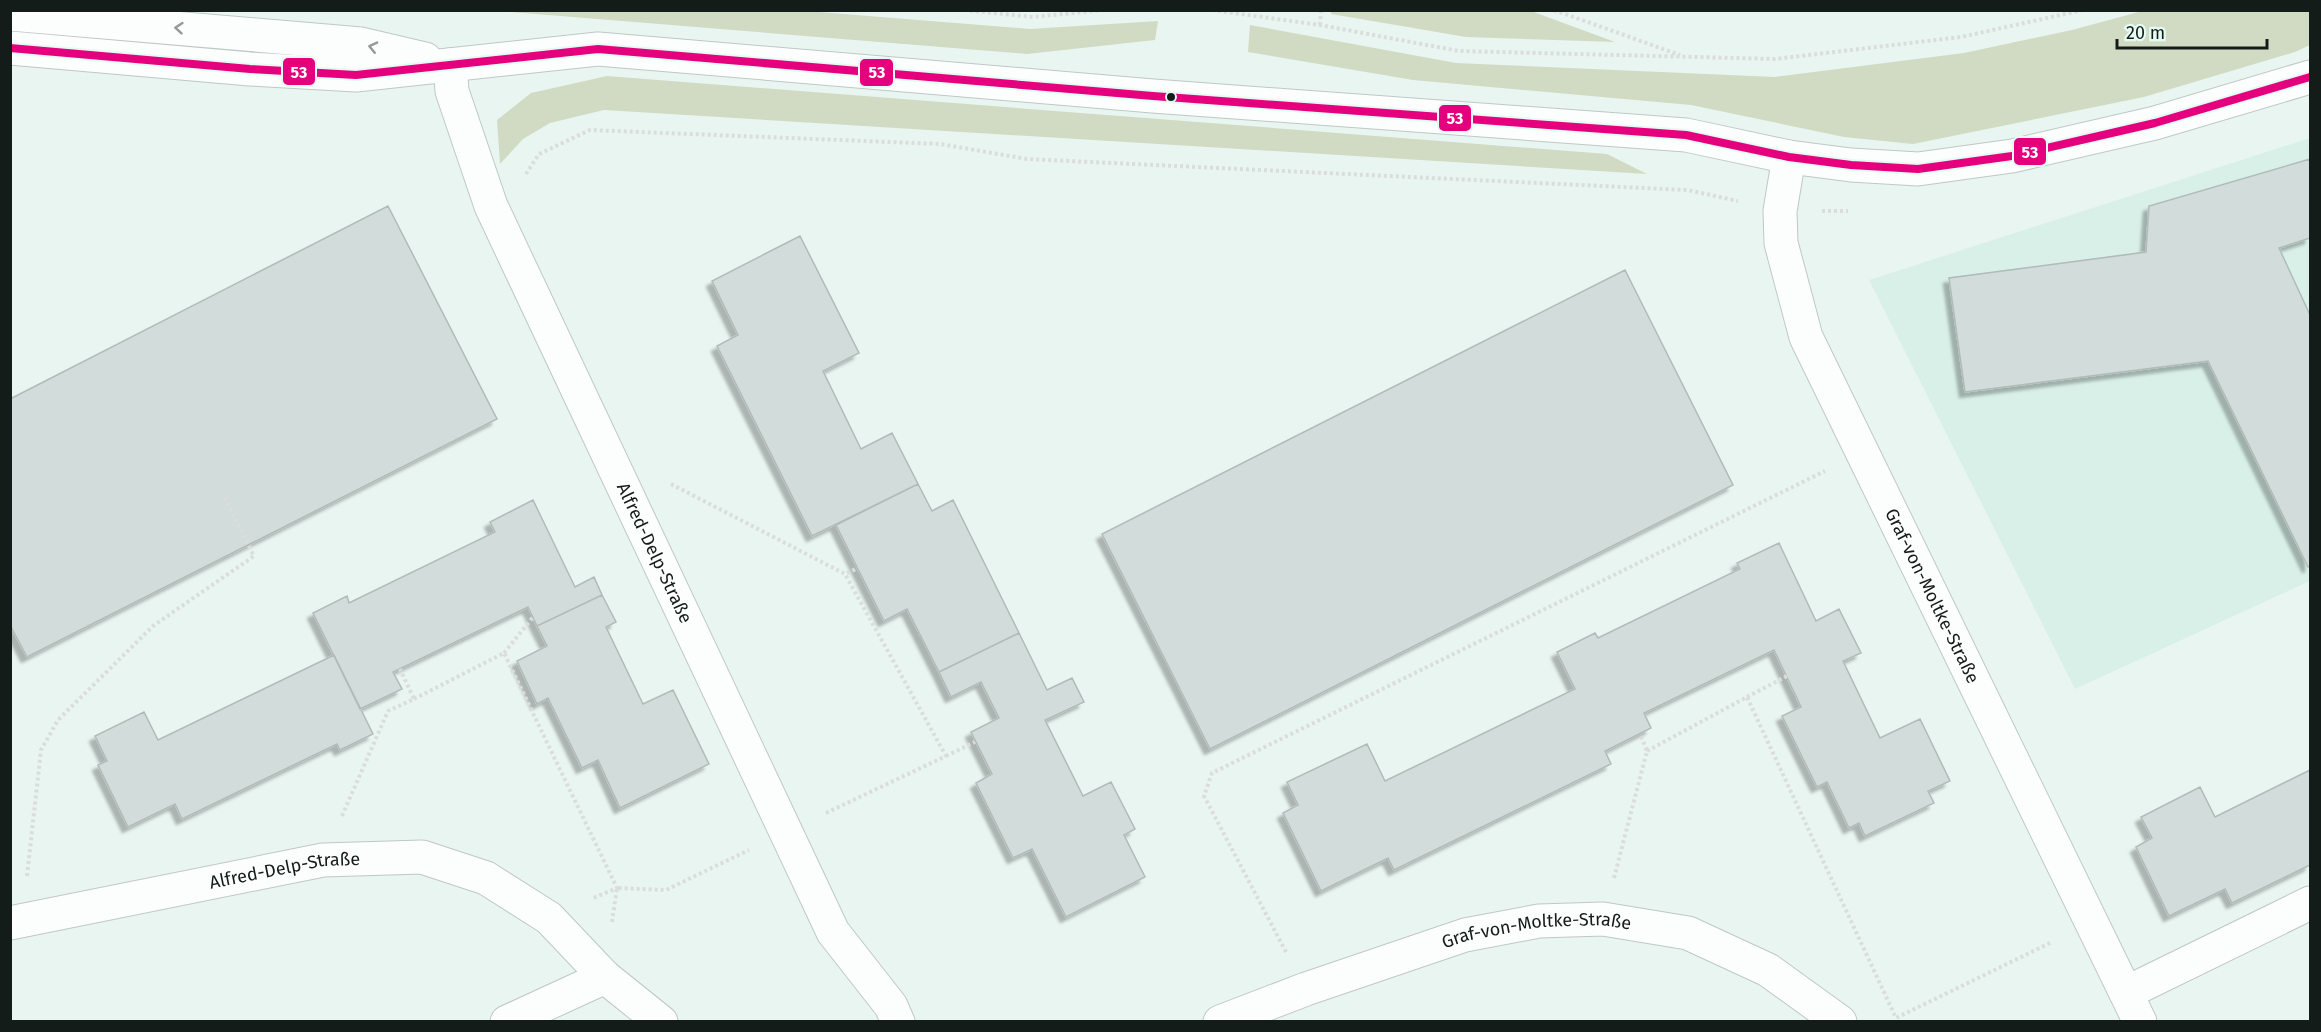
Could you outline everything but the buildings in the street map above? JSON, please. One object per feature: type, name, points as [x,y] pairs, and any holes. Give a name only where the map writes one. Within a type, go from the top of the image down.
[{"type":"street","points":[[10,14],[361,44],[450,65]]},
{"type":"street","points":[[10,48],[250,69],[356,75],[598,49],[1141,95],[1675,134],[1789,157],[1851,165],[1918,169],[2012,156],[2155,123],[2310,77]]},
{"type":"street","name":"Alfred-Delp-Straße","points":[[450,65],[452,91],[491,206],[833,932],[891,1006],[898,1022]]},
{"type":"street","name":"Graf-von-Moltke-Straße","points":[[1789,157],[1780,211],[1781,243],[1806,337],[2140,1022]]},
{"type":"street","name":"Alfred-Delp-Straße","points":[[16,922],[323,860],[422,857],[486,878],[549,918],[604,977],[661,1022]]},
{"type":"street","points":[[2126,993],[2310,903]]},
{"type":"street","name":"Graf-von-Moltke-Straße","points":[[1220,1022],[1306,989],[1465,935],[1539,921],[1603,919],[1688,933],[1768,970],[1840,1022]]},
{"type":"street","points":[[507,1022],[604,977]]},
{"type":"path","points":[[964,10],[1033,17],[1102,10]]},
{"type":"path","points":[[1212,10],[1320,26],[1458,51],[1775,59],[1961,37],[2084,10]]},
{"type":"path","points":[[1320,26],[1321,10]]},
{"type":"path","points":[[1554,10],[1686,57]]},
{"type":"path","points":[[491,206],[519,185],[539,154],[590,130],[940,144],[1027,159],[1687,190],[1780,211]]},
{"type":"path","points":[[1306,989],[1204,796],[1212,773],[1863,452]]},
{"type":"path","points":[[619,479],[653,475],[846,574],[946,756]]},
{"type":"path","points":[[16,922],[41,750],[58,720],[153,626],[254,556],[223,494]]},
{"type":"path","points":[[846,574],[858,568]]},
{"type":"path","points":[[323,860],[388,711],[504,653],[533,617]]},
{"type":"path","points":[[504,653],[617,888],[604,977]]},
{"type":"path","points":[[400,669],[414,699]]},
{"type":"path","points":[[1647,751],[1787,676]]},
{"type":"path","points":[[1747,697],[1894,1020],[2092,922]]},
{"type":"path","points":[[1603,919],[1647,751],[1640,734]]},
{"type":"path","points":[[549,918],[617,888],[666,890],[975,742]]},
{"type":"shaded area","points":[[794,10],[1030,29],[1158,21],[1155,40],[1027,54],[500,11]]},
{"type":"shaded area","points":[[1331,10],[1531,11],[1615,42],[1466,37],[1331,14]]},
{"type":"shaded area","points":[[2146,10],[2310,11],[2310,45],[2295,52],[2144,97],[1913,144],[1844,137],[1691,105],[1413,80],[1248,52],[1250,25],[1456,63],[1775,77],[1964,53],[2072,30]]},
{"type":"shaded area","points":[[607,76],[1607,154],[1647,174],[604,110],[550,123],[523,139],[500,164],[497,120],[531,93]]},
{"type":"shaded area","points":[[2310,138],[2310,581],[2075,689],[1869,280]]},
{"type":"transit line","name":"53","points":[[10,48],[250,69],[356,75],[598,49],[1153,96],[1686,135],[1789,157],[1851,165],[1918,169],[2012,156],[2155,123],[2310,77]]}]
